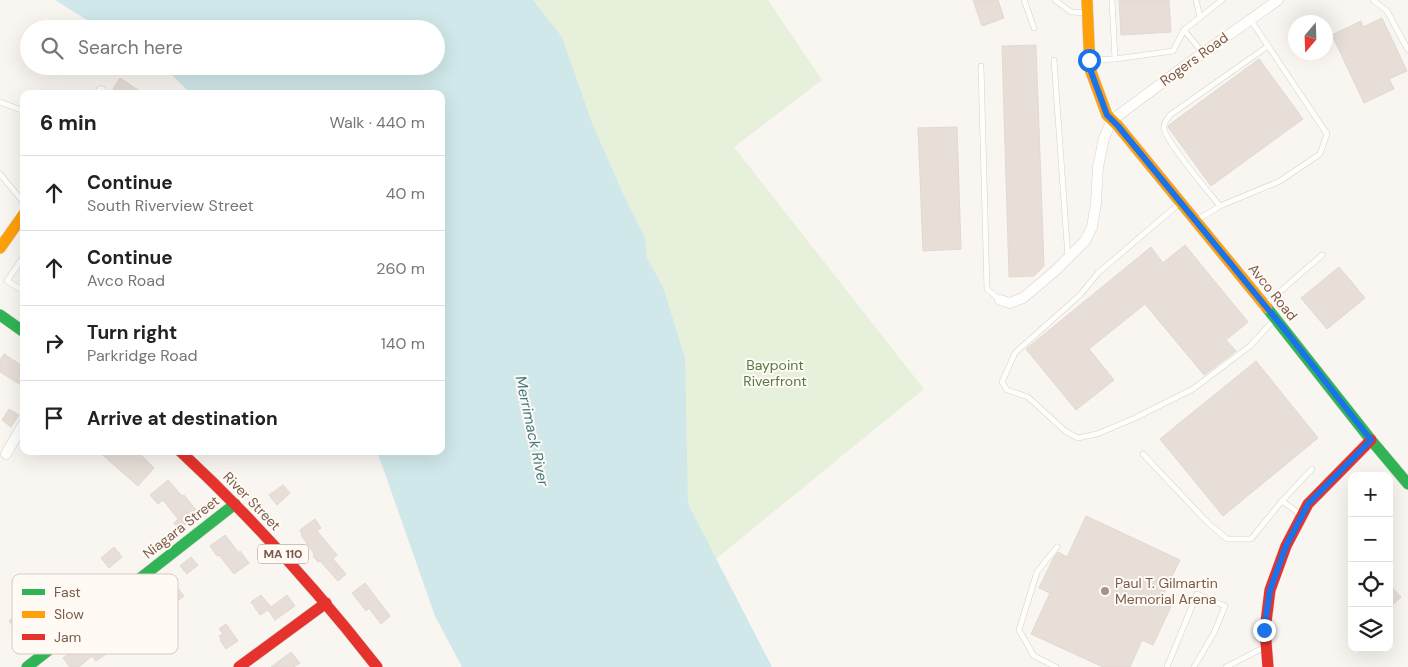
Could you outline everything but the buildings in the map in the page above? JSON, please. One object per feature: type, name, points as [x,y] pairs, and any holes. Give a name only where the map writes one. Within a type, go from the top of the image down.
[{"type":"street","name":"Avco Road","points":[[1087,0],[1090,69],[1098,95],[1107,115],[1276,319],[1408,484]]},
{"type":"street","name":"Rogers Road","points":[[1112,120],[1273,1]]},
{"type":"street","points":[[1000,300],[1010,303],[1023,298],[1085,241],[1092,227],[1096,203],[1098,167],[1104,138],[1112,120]]},
{"type":"street","points":[[0,248],[20,220]]},
{"type":"street","points":[[0,315],[20,329]]},
{"type":"street","points":[[6,454],[20,430]]},
{"type":"street","points":[[1268,667],[1264,630],[1270,590],[1286,546],[1308,504],[1371,440]]},
{"type":"street","name":"River Street","points":[[184,455],[285,556],[326,603],[377,667]]},
{"type":"street","name":"Niagara Street","points":[[146,574],[235,504]]},
{"type":"street","points":[[239,667],[326,603]]},
{"type":"street","name":"Niagara Street","points":[[27,667],[44,654]]},
{"type":"lane","points":[[1024,0],[1034,28]]},
{"type":"lane","points":[[1056,0],[1071,12],[1087,13]]},
{"type":"lane","points":[[1112,0],[1115,59]]},
{"type":"lane","points":[[1196,0],[1200,17]]},
{"type":"lane","points":[[1089,60],[1115,59],[1173,51],[1184,30],[1222,0]]},
{"type":"lane","points":[[1373,0],[1387,11],[1408,50]]},
{"type":"lane","points":[[1195,221],[1220,206],[1280,181],[1320,154],[1327,134],[1250,19]]},
{"type":"lane","points":[[1184,30],[1202,53]]},
{"type":"lane","points":[[1220,206],[1174,147],[1164,128],[1165,121],[1170,115],[1268,46]]},
{"type":"lane","points":[[1054,60],[1068,258]]},
{"type":"lane","points":[[981,66],[987,289],[1000,300]]},
{"type":"lane","points":[[0,102],[20,110]]},
{"type":"lane","points":[[0,174],[20,199]]},
{"type":"lane","points":[[1181,203],[1098,273],[1080,295],[1015,353],[1002,382],[1007,390],[1028,397],[1065,431],[1078,438],[1097,434],[1193,389],[1250,346],[1276,319]]},
{"type":"lane","points":[[1265,306],[1322,255]]},
{"type":"lane","points":[[20,262],[7,282],[20,289]]},
{"type":"lane","points":[[1143,454],[1208,523],[1227,539],[1251,539],[1282,501],[1312,470]]},
{"type":"lane","points":[[1282,501],[1302,516]]},
{"type":"lane","points":[[1056,667],[1034,656],[1019,630],[1037,572],[1058,547]]},
{"type":"lane","points":[[1167,667],[1197,594],[1225,606],[1214,633],[1194,667]]},
{"type":"lane","points":[[1226,667],[1266,646]]},
{"type":"green space","name":"Baypoint Riverfront","points":[[522,0],[768,0],[822,80],[734,147],[924,389],[706,567]]},
{"type":"water","name":"Merrimack River","points":[[55,0],[533,0],[562,37],[592,123],[645,238],[647,258],[663,287],[685,358],[688,504],[772,667],[462,667],[435,616],[378,455],[445,455],[445,90],[187,90],[172,75],[445,75],[445,20],[87,20]]},
{"type":"traffic: fast","points":[[1267,308],[1408,484]]},
{"type":"traffic: fast","points":[[0,315],[20,329]]},
{"type":"traffic: fast","points":[[146,574],[235,504]]},
{"type":"traffic: fast","points":[[27,667],[44,654]]},
{"type":"traffic: slow","points":[[1087,0],[1090,69],[1107,115],[1267,308]]},
{"type":"traffic: slow","points":[[0,248],[20,220]]},
{"type":"traffic: jam","points":[[1268,667],[1265,630],[1270,590],[1286,546],[1308,504],[1371,440]]},
{"type":"traffic: jam","points":[[184,455],[233,502],[283,555],[377,667]]},
{"type":"traffic: jam","points":[[239,667],[326,603]]},
{"type":"place","name":"Paul T. Gilmartin Memorial Arena","points":[[1105,591]]},
{"type":"route","points":[[1089,60],[1098,95],[1107,115],[1285,330],[1371,440],[1308,504],[1286,546],[1270,590],[1264,630]]}]
